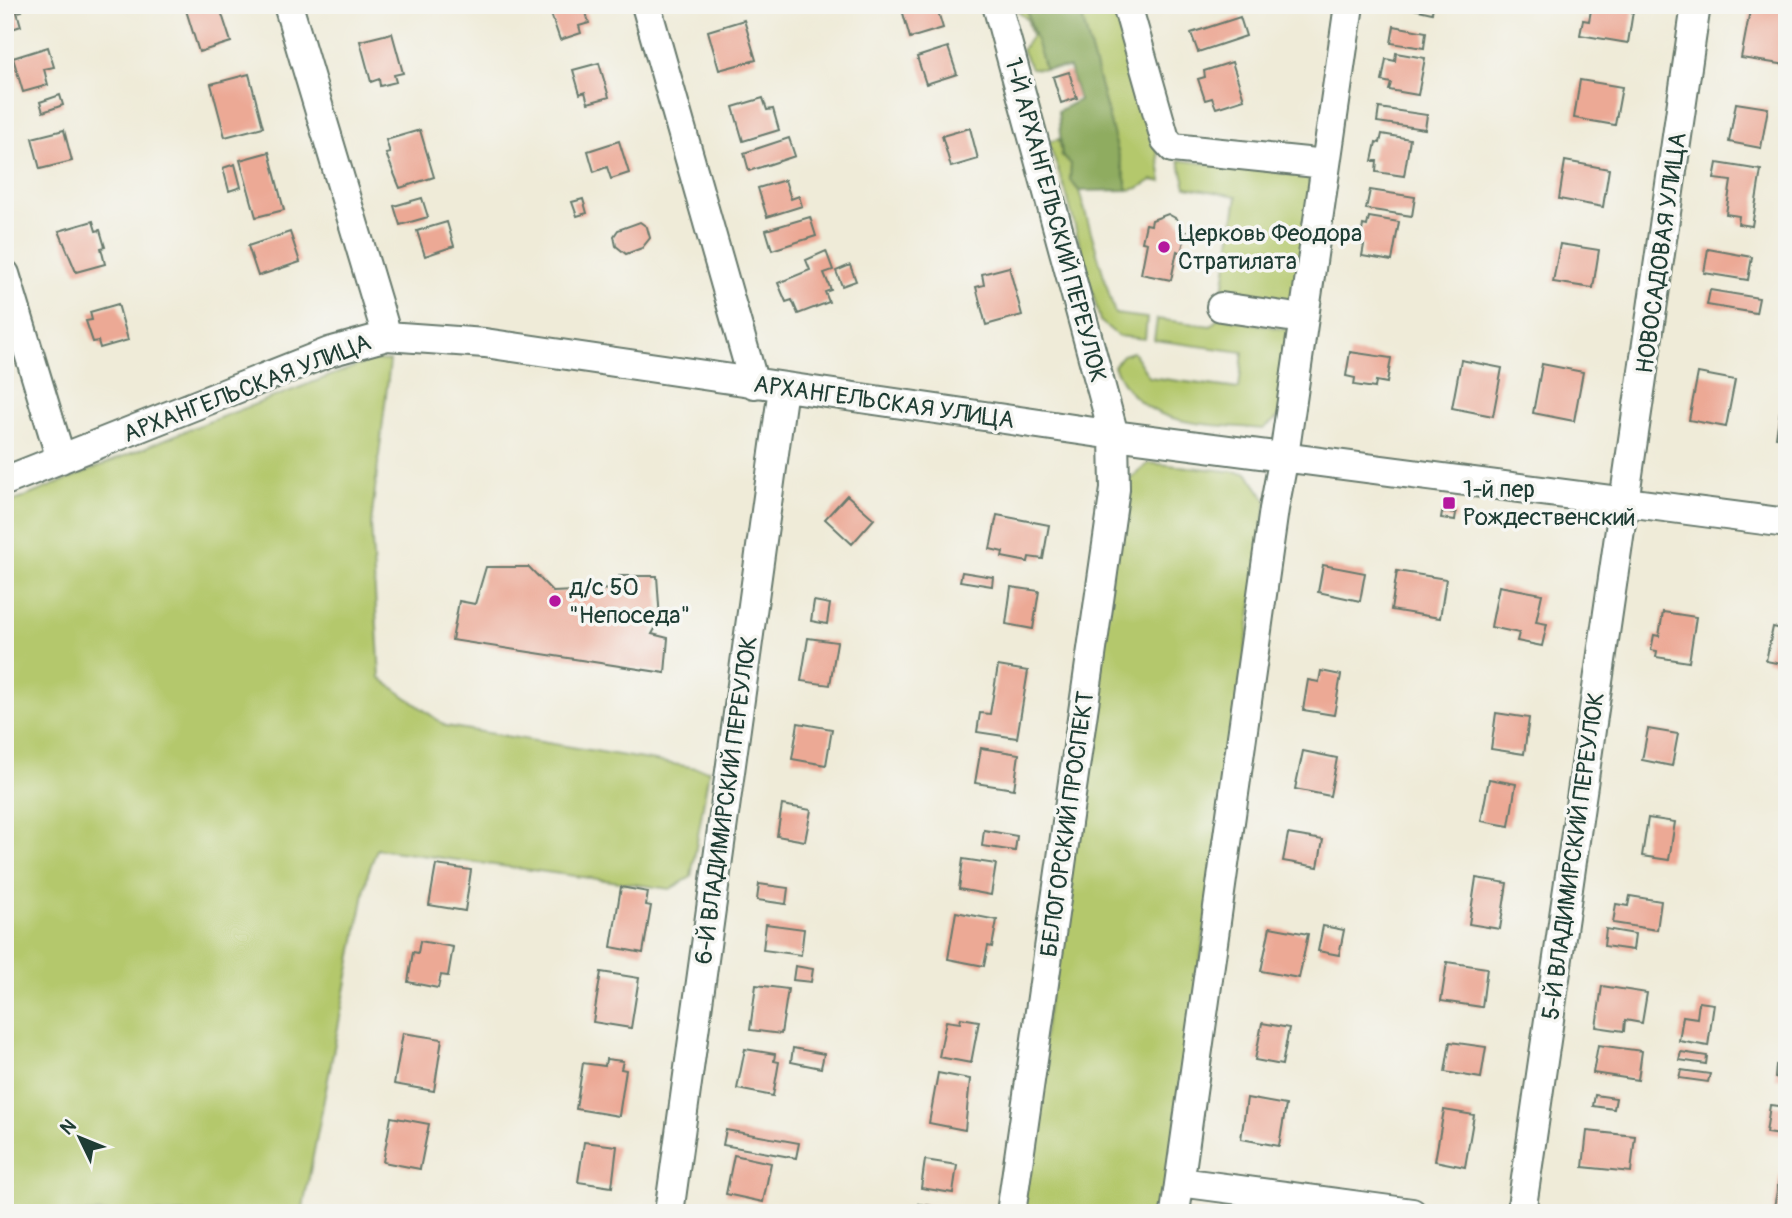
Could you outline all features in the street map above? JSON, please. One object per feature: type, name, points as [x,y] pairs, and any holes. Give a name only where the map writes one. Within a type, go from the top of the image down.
[{"type":"street","points":[[288,5],[387,336]]},
{"type":"street","points":[[646,5],[754,384]]},
{"type":"street","name":"1-Й АРХАНГЕЛЬСКИЙ ПЕРЕУЛОК","points":[[997,5],[1114,435]]},
{"type":"street","points":[[1127,5],[1165,139],[1173,148],[1326,164]]},
{"type":"street","points":[[1175,1213],[1274,509],[1349,5]]},
{"type":"street","name":"НОВОСАДОВАЯ УЛИЦА","points":[[1626,500],[1696,5]]},
{"type":"street","points":[[5,274],[61,459]]},
{"type":"street","points":[[1221,307],[1303,319]]},
{"type":"street","name":"АРХАНГЕЛЬСКАЯ УЛИЦА","points":[[5,481],[329,352],[387,336],[485,343],[1114,435],[1787,523]]},
{"type":"street","name":"6-Й ВЛАДИМИРСКИЙ ПЕРЕУЛОК","points":[[668,1213],[783,388]]},
{"type":"street","name":"БЕЛОГОРСКИЙ ПРОСПЕКТ","points":[[1011,1213],[1115,489],[1114,435]]},
{"type":"street","name":"5-Й ВЛАДИМИРСКИЙ ПЕРЕУЛОК","points":[[1521,1213],[1626,500]]},
{"type":"street","points":[[1180,1182],[1412,1213]]},
{"type":"green space","points":[[1010,5],[1025,5],[1045,69],[1031,68],[1022,50],[1032,35],[1027,19]]},
{"type":"green space","points":[[1025,5],[1079,5],[1128,190],[1079,191],[1070,180],[1071,164],[1062,156],[1058,111],[1079,100],[1069,68],[1045,69]]},
{"type":"green space","points":[[1079,5],[1118,5],[1157,147],[1162,182],[1152,180],[1139,188],[1128,190]]},
{"type":"green space","points":[[1059,139],[1062,156],[1071,164],[1070,180],[1079,191],[1115,314],[1147,318],[1145,339],[1118,336],[1100,321],[1066,192],[1048,142]]},
{"type":"green space","points":[[1179,160],[1307,176],[1313,188],[1294,302],[1285,307],[1222,298],[1237,196],[1186,187]]},
{"type":"green space","points":[[1219,317],[1288,330],[1293,340],[1281,415],[1263,429],[1197,423],[1158,412],[1141,402],[1126,387],[1114,366],[1123,355],[1133,352],[1149,377],[1239,389],[1243,352],[1154,340],[1157,319],[1211,326]]},
{"type":"green space","points":[[372,360],[390,361],[371,524],[380,678],[446,726],[709,770],[691,877],[670,889],[377,849],[368,873],[302,1213],[5,1213],[5,505],[195,427]]},
{"type":"green space","points":[[1149,463],[1247,473],[1267,501],[1164,1213],[1018,1213],[1124,484]]},
{"type":"building","points":[[5,5],[20,5],[22,11],[17,12],[21,26],[9,30]]},
{"type":"building","points":[[219,5],[231,42],[199,52],[185,7]]},
{"type":"building","points":[[548,5],[584,5],[589,23],[579,26],[581,33],[560,40]]},
{"type":"building","points":[[936,5],[943,28],[910,38],[901,6]]},
{"type":"building","points":[[1396,5],[1433,5],[1432,13]]},
{"type":"building","points":[[1592,5],[1634,5],[1628,43],[1580,35],[1583,20],[1589,21]]},
{"type":"building","points":[[1751,5],[1787,7],[1787,65],[1741,58]]},
{"type":"building","points":[[1240,17],[1246,36],[1198,52],[1191,33]]},
{"type":"building","points":[[744,20],[756,60],[719,70],[708,31]]},
{"type":"building","points":[[1394,26],[1426,32],[1424,48],[1391,43]]},
{"type":"building","points":[[392,33],[403,73],[394,75],[396,82],[380,86],[379,79],[371,82],[360,41]]},
{"type":"building","points":[[48,47],[54,67],[44,69],[48,85],[23,92],[13,58]]},
{"type":"building","points":[[948,47],[957,74],[926,84],[917,57]]},
{"type":"building","points":[[1396,53],[1425,58],[1418,95],[1389,90],[1391,83],[1382,81],[1386,59],[1395,61]]},
{"type":"building","points":[[1232,62],[1244,99],[1216,108],[1212,98],[1205,100],[1198,79],[1205,77],[1204,71]]},
{"type":"building","points":[[599,63],[609,97],[588,103],[585,92],[580,94],[573,70]]},
{"type":"building","points":[[1069,72],[1077,98],[1061,103],[1053,77]]},
{"type":"building","points":[[249,74],[263,127],[225,137],[211,84]]},
{"type":"building","points":[[1580,80],[1622,87],[1615,125],[1574,118]]},
{"type":"building","points":[[60,95],[63,105],[43,112],[40,102]]},
{"type":"building","points":[[763,98],[767,110],[773,109],[779,130],[743,141],[733,107]]},
{"type":"building","points":[[1736,103],[1768,108],[1761,148],[1729,142]]},
{"type":"building","points":[[1379,108],[1427,115],[1425,129],[1377,122]]},
{"type":"building","points":[[970,128],[978,159],[951,167],[942,136]]},
{"type":"building","points":[[64,130],[72,161],[40,169],[32,138]]},
{"type":"building","points":[[420,130],[434,177],[400,188],[386,154],[390,153],[386,140]]},
{"type":"building","points":[[1382,134],[1410,139],[1404,176],[1376,172],[1377,161],[1372,161],[1376,142],[1380,143]]},
{"type":"building","points":[[789,138],[795,156],[749,171],[744,153]]},
{"type":"building","points":[[619,141],[629,173],[611,179],[607,167],[594,172],[588,151]]},
{"type":"building","points":[[269,152],[284,210],[256,217],[240,160]]},
{"type":"building","points":[[1565,161],[1609,169],[1603,207],[1559,199]]},
{"type":"building","points":[[1717,163],[1761,170],[1752,226],[1738,224],[1739,216],[1726,214],[1731,181],[1714,179]]},
{"type":"building","points":[[235,164],[241,187],[229,191],[223,168]]},
{"type":"building","points":[[785,180],[791,199],[799,196],[802,206],[767,217],[758,188]]},
{"type":"building","points":[[1370,190],[1415,197],[1412,216],[1366,209]]},
{"type":"building","points":[[422,198],[428,217],[400,225],[394,206]]},
{"type":"building","points":[[583,199],[587,213],[577,216],[572,202]]},
{"type":"building","name":"Церковь Феодора Стратилата","points":[[1168,214],[1177,219],[1182,226],[1181,231],[1186,232],[1181,253],[1177,251],[1171,280],[1141,274],[1147,243],[1142,242],[1146,224],[1151,225],[1152,220]]},
{"type":"building","points":[[810,217],[816,236],[772,250],[766,230]]},
{"type":"building","points":[[1369,217],[1399,222],[1392,261],[1362,256],[1364,245],[1360,244],[1363,225],[1367,226]]},
{"type":"building","points":[[93,221],[96,231],[100,230],[105,247],[101,248],[105,264],[76,272],[59,231]]},
{"type":"building","points":[[447,222],[454,246],[425,256],[417,231]]},
{"type":"building","points":[[640,222],[647,227],[650,238],[642,248],[626,254],[616,246],[614,236],[618,230]]},
{"type":"building","points":[[290,232],[300,262],[258,276],[248,246]]},
{"type":"building","points":[[1560,244],[1599,250],[1593,288],[1553,282]]},
{"type":"building","points":[[1708,249],[1752,257],[1748,280],[1704,273]]},
{"type":"building","points":[[826,251],[833,270],[824,273],[831,290],[825,292],[829,302],[798,314],[792,300],[786,302],[778,283],[810,270],[806,260]]},
{"type":"building","points":[[850,265],[856,281],[842,286],[836,271]]},
{"type":"building","points":[[1009,267],[1022,315],[986,325],[976,287],[984,285],[982,274]]},
{"type":"building","points":[[1710,290],[1759,298],[1756,313],[1707,305]]},
{"type":"building","points":[[118,304],[128,340],[100,348],[98,341],[93,342],[86,321],[92,320],[90,312]]},
{"type":"building","points":[[1350,352],[1391,358],[1387,383],[1376,381],[1375,388],[1354,385],[1355,378],[1346,376]]},
{"type":"building","points":[[1461,360],[1502,368],[1493,416],[1452,408]]},
{"type":"building","points":[[1542,364],[1583,372],[1574,421],[1533,413]]},
{"type":"building","points":[[1698,373],[1735,380],[1726,427],[1689,420]]},
{"type":"building","points":[[1782,398],[1787,399],[1787,439],[1776,437]]},
{"type":"building","points":[[847,495],[874,519],[852,544],[825,519]]},
{"type":"building","points":[[1442,512],[1456,513],[1455,520],[1441,518]]},
{"type":"building","points":[[997,515],[1049,525],[1043,559],[1029,557],[1028,562],[1002,557],[1003,552],[990,549]]},
{"type":"building","points":[[1323,565],[1365,573],[1360,601],[1318,592]]},
{"type":"building","points":[[486,567],[529,567],[553,592],[615,589],[619,576],[657,576],[660,620],[652,634],[668,638],[665,673],[452,640],[459,601],[475,604]]},
{"type":"building","points":[[1397,571],[1446,579],[1440,618],[1391,610]]},
{"type":"building","points":[[962,572],[993,577],[992,586],[960,581]]},
{"type":"building","points":[[1499,586],[1542,594],[1536,622],[1547,624],[1542,646],[1517,641],[1519,633],[1491,627]]},
{"type":"building","points":[[1011,587],[1039,591],[1033,629],[1006,624]]},
{"type":"building","points":[[814,601],[830,604],[827,624],[811,621]]},
{"type":"building","points":[[1663,612],[1696,617],[1689,662],[1656,657],[1657,651],[1651,650],[1654,635],[1659,636]]},
{"type":"building","points":[[1773,627],[1787,630],[1787,665],[1766,661]]},
{"type":"building","points":[[808,638],[837,642],[830,685],[801,681]]},
{"type":"building","points":[[998,666],[1028,671],[1017,738],[977,732],[980,713],[990,714]]},
{"type":"building","points":[[1321,671],[1341,675],[1334,715],[1303,710],[1308,680],[1319,682]]},
{"type":"building","points":[[1496,713],[1529,718],[1524,754],[1491,749]]},
{"type":"building","points":[[798,723],[832,729],[826,765],[792,759]]},
{"type":"building","points":[[1648,729],[1678,734],[1672,766],[1642,760]]},
{"type":"building","points":[[981,748],[1019,754],[1014,789],[975,783]]},
{"type":"building","points":[[1303,751],[1337,758],[1330,796],[1295,789]]},
{"type":"building","points":[[1489,779],[1516,784],[1509,826],[1481,821]]},
{"type":"building","points":[[782,805],[811,810],[805,841],[777,836]]},
{"type":"building","points":[[1648,818],[1675,822],[1669,860],[1642,856]]},
{"type":"building","points":[[984,830],[1017,836],[1015,851],[982,846]]},
{"type":"building","points":[[1288,834],[1323,840],[1318,867],[1283,861]]},
{"type":"building","points":[[963,859],[996,864],[991,895],[959,889]]},
{"type":"building","points":[[436,865],[471,870],[465,911],[429,905]]},
{"type":"building","points":[[1476,878],[1507,883],[1500,929],[1469,924]]},
{"type":"building","points":[[759,884],[788,888],[786,904],[757,900]]},
{"type":"building","points":[[621,887],[648,892],[646,905],[651,906],[643,953],[611,947]]},
{"type":"building","points":[[1630,896],[1661,901],[1657,930],[1613,923],[1616,904],[1628,906]]},
{"type":"building","points":[[956,912],[997,920],[992,947],[988,946],[984,966],[948,959]]},
{"type":"building","points":[[766,924],[804,929],[801,955],[763,950]]},
{"type":"building","points":[[1323,926],[1344,930],[1339,955],[1318,951]]},
{"type":"building","points":[[1270,927],[1308,934],[1299,978],[1261,971]]},
{"type":"building","points":[[1606,929],[1635,934],[1633,950],[1604,946]]},
{"type":"building","points":[[420,941],[453,947],[448,976],[441,975],[438,988],[408,982],[413,952],[418,953]]},
{"type":"building","points":[[1447,962],[1487,968],[1482,1007],[1441,1001]]},
{"type":"building","points":[[795,966],[813,969],[811,982],[793,980]]},
{"type":"building","points":[[601,972],[639,978],[631,1028],[593,1022]]},
{"type":"building","points":[[756,985],[788,989],[781,1034],[750,1030]]},
{"type":"building","points":[[1602,986],[1647,993],[1642,1023],[1625,1020],[1624,1031],[1596,1027]]},
{"type":"building","points":[[1699,1002],[1714,1004],[1708,1046],[1679,1041],[1683,1016],[1697,1018]]},
{"type":"building","points":[[961,1018],[979,1021],[971,1063],[939,1057],[946,1021],[960,1023]]},
{"type":"building","points":[[1262,1023],[1289,1028],[1282,1065],[1255,1060]]},
{"type":"building","points":[[403,1033],[442,1039],[434,1091],[394,1084]]},
{"type":"building","points":[[1450,1042],[1486,1047],[1481,1078],[1445,1072]]},
{"type":"building","points":[[1598,1045],[1642,1051],[1638,1080],[1593,1073]]},
{"type":"building","points":[[793,1048],[824,1054],[821,1068],[791,1062]]},
{"type":"building","points":[[745,1049],[775,1054],[774,1061],[779,1062],[773,1096],[737,1089]]},
{"type":"building","points":[[1681,1052],[1707,1056],[1706,1064],[1679,1060]]},
{"type":"building","points":[[606,1059],[623,1061],[621,1069],[626,1070],[619,1116],[576,1109],[583,1063],[605,1066]]},
{"type":"building","points":[[1776,1065],[1787,1067],[1787,1079],[1775,1078]]},
{"type":"building","points":[[1681,1070],[1710,1074],[1708,1082],[1679,1078]]},
{"type":"building","points":[[938,1073],[970,1079],[965,1130],[929,1123]]},
{"type":"building","points":[[1595,1095],[1616,1098],[1614,1109],[1593,1106]]},
{"type":"building","points":[[1247,1098],[1286,1105],[1279,1146],[1241,1139]]},
{"type":"building","points":[[1770,1105],[1787,1107],[1787,1136],[1766,1133]]},
{"type":"building","points":[[1444,1110],[1474,1115],[1465,1167],[1435,1161]]},
{"type":"building","points":[[391,1117],[429,1124],[420,1169],[383,1162]]},
{"type":"building","points":[[726,1130],[799,1143],[796,1158],[723,1145]]},
{"type":"building","points":[[1587,1131],[1635,1136],[1631,1172],[1583,1167]]},
{"type":"building","points":[[584,1142],[617,1146],[612,1187],[578,1182]]},
{"type":"building","points":[[734,1155],[771,1163],[763,1202],[726,1194]]},
{"type":"building","points":[[925,1160],[957,1165],[953,1193],[921,1188]]},
{"type":"building","points":[[1780,1174],[1787,1176],[1787,1213],[1773,1213]]},
{"type":"building","points":[[919,1204],[966,1211],[966,1213],[918,1213]]},
{"type":"place","name":"Церковь Феодора Стратилата","points":[[1164,247]]},
{"type":"place","name":"1-й пер Рождественский","points":[[1449,503]]},
{"type":"place","name":"д/с 50 \"Непоседа\"","points":[[555,601]]}]
